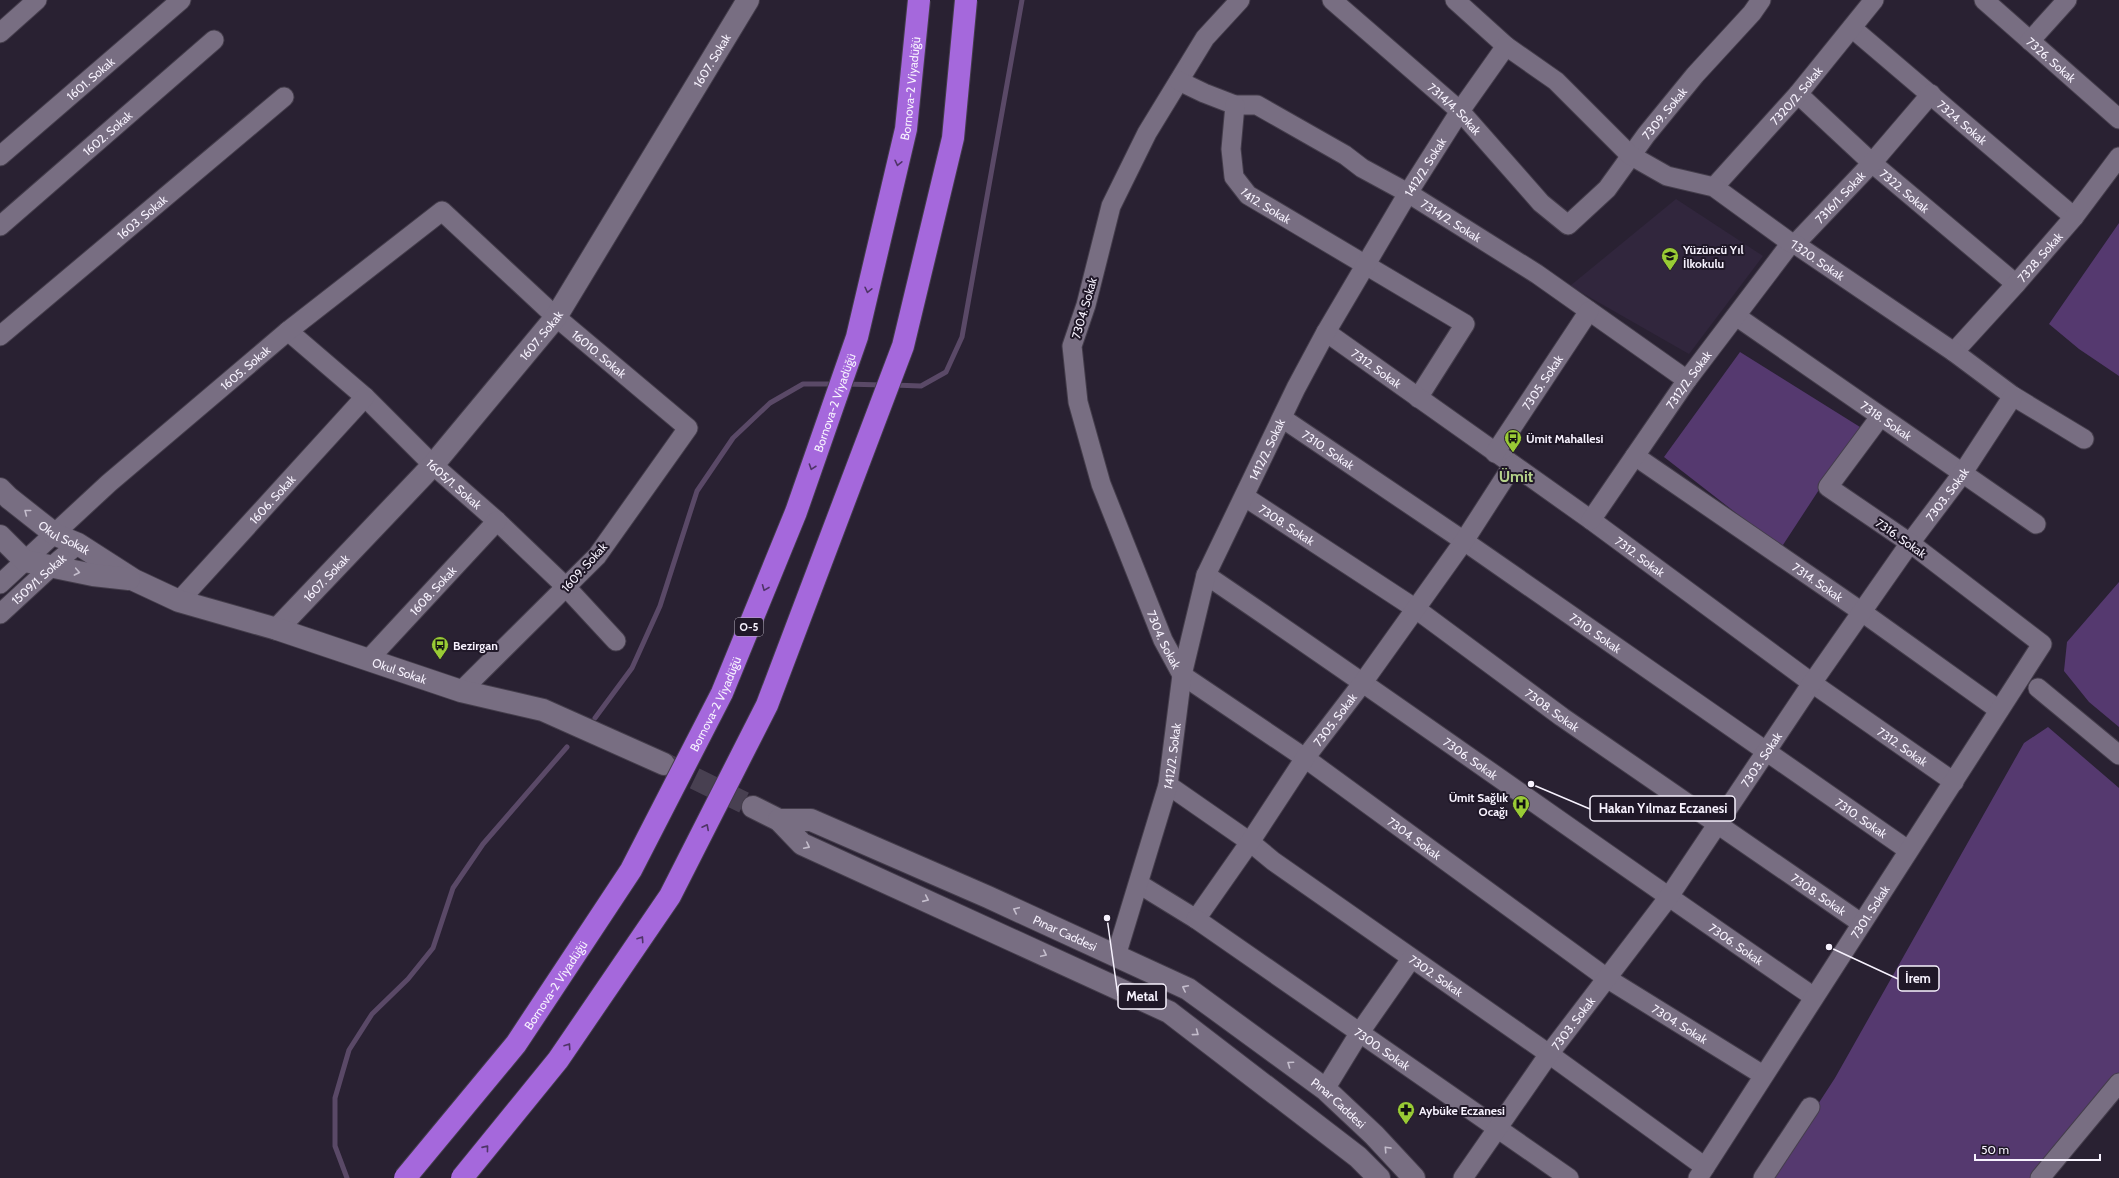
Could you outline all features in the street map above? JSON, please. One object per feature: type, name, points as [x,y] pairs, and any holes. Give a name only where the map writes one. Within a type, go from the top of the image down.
[{"type":"highway","name":"Bornova-2 Viyadüğü","points":[[405,1178],[516,1044],[631,870],[722,693],[796,512],[858,337],[906,129],[919,0]]},
{"type":"highway","points":[[462,1178],[558,1060],[670,896],[767,705],[903,346],[953,138],[966,0]]},
{"type":"main road","name":"1607. Sokak","points":[[278,629],[433,465],[556,317],[748,0]]},
{"type":"main road","name":"Okul Sokak","points":[[0,489],[9,498],[56,534],[78,544],[134,580],[179,601],[278,629],[461,691],[543,710],[664,764]]},
{"type":"main road","points":[[0,536],[25,561]]},
{"type":"main road","name":"Okul Sokak","points":[[25,561],[93,575],[134,580]]},
{"type":"main road","name":"Pınar Caddesi","points":[[752,807],[778,820],[802,844],[1169,1012],[1358,1157],[1379,1178]]},
{"type":"main road","name":"Pınar Caddesi","points":[[778,820],[811,820],[1188,989],[1325,1088],[1374,1135],[1414,1178]]},
{"type":"street","points":[[4,22],[37,0]]},
{"type":"street","name":"1601. Sokak","points":[[0,156],[181,0]]},
{"type":"street","name":"7304. Sokak","points":[[1240,0],[1205,38],[1147,133],[1111,206],[1086,305],[1072,346],[1078,402],[1101,484],[1163,640],[1182,675],[1305,758],[1608,979],[1763,1076]]},
{"type":"street","name":"7314/4. Sokak","points":[[1332,0],[1460,111],[1541,203],[1568,225]]},
{"type":"street","points":[[1455,0],[1506,46]]},
{"type":"street","name":"7309. Sokak","points":[[1568,225],[1607,189],[1630,155],[1695,75],[1752,13],[1761,0]]},
{"type":"street","name":"7320/2. Sokak","points":[[1714,187],[1798,94],[1874,0]]},
{"type":"street","name":"7326. Sokak","points":[[1984,0],[2119,119]]},
{"type":"street","points":[[2030,41],[2067,0]]},
{"type":"street","name":"7324. Sokak","points":[[1852,28],[2074,217]]},
{"type":"street","name":"1602. Sokak","points":[[0,226],[214,40]]},
{"type":"street","name":"1412/2. Sokak","points":[[1116,956],[1168,785],[1182,675],[1206,575],[1282,418],[1326,332],[1408,193],[1460,111],[1506,46]]},
{"type":"street","name":"7320. Sokak","points":[[1506,46],[1556,81],[1630,155],[1667,176],[1714,187],[1793,244],[1954,352],[2013,396],[2084,439]]},
{"type":"street","name":"7314/2. Sokak","points":[[1179,81],[1235,105],[1257,105],[1345,155],[1362,168],[1408,193],[1537,274],[1687,380]]},
{"type":"street","name":"7322. Sokak","points":[[1798,94],[1872,163],[2016,284]]},
{"type":"street","name":"7316/1. Sokak","points":[[1793,244],[1872,163],[1931,94]]},
{"type":"street","name":"1603. Sokak","points":[[0,336],[284,97]]},
{"type":"street","name":"1412. Sokak","points":[[1235,105],[1231,149],[1234,177],[1248,195],[1464,324],[1418,398]]},
{"type":"street","name":"7328. Sokak","points":[[1954,352],[2074,217],[2119,157]]},
{"type":"street","name":"16010. Sokak","points":[[442,211],[556,317],[688,428]]},
{"type":"street","name":"1605. Sokak","points":[[56,534],[109,483],[288,331],[442,211]]},
{"type":"street","name":"7312/2. Sokak","points":[[1591,520],[1680,394],[1687,380],[1793,244]]},
{"type":"street","name":"7305. Sokak","points":[[1495,453],[1589,311]]},
{"type":"street","name":"7318. Sokak","points":[[1736,316],[2036,524]]},
{"type":"street","name":"1605/1. Sokak","points":[[288,331],[365,397],[433,465],[497,520],[566,587],[616,641]]},
{"type":"street","name":"7312. Sokak","points":[[1326,332],[1591,520],[1812,683],[1954,782]]},
{"type":"street","name":"7303. Sokak","points":[[1463,1178],[1549,1054],[1608,979],[1668,898],[1716,824],[1767,752],[1812,683],[1910,543],[1962,474],[2013,396]]},
{"type":"street","name":"1606. Sokak","points":[[179,601],[365,397]]},
{"type":"street","name":"7316. Sokak","points":[[1880,417],[1828,487],[1910,543],[2042,644]]},
{"type":"street","name":"7310. Sokak","points":[[1282,418],[1464,541],[1908,850]]},
{"type":"street","name":"1609. Sokak","points":[[461,691],[597,556],[688,428]]},
{"type":"street","name":"7314. Sokak","points":[[1635,456],[1862,612],[1999,710]]},
{"type":"street","name":"7305. Sokak","points":[[1196,919],[1250,842],[1305,758],[1364,681],[1464,541],[1513,465]]},
{"type":"street","name":"7308. Sokak","points":[[1245,497],[1416,609],[1562,717],[1861,923]]},
{"type":"street","name":"1608. Sokak","points":[[368,660],[497,520]]},
{"type":"street","name":"1509/1. Sokak","points":[[0,584],[56,534]]},
{"type":"street","name":"1509/1. Sokak","points":[[0,614],[78,544]]},
{"type":"street","name":"7306. Sokak","points":[[1206,575],[1364,681],[1668,898],[1814,997]]},
{"type":"street","name":"7301. Sokak","points":[[1701,1173],[2042,644]]},
{"type":"street","points":[[2038,688],[2119,755]]},
{"type":"street","name":"7302. Sokak","points":[[1168,785],[1250,842],[1273,861],[1330,900],[1411,959],[1549,1054],[1701,1173]]},
{"type":"street","points":[[1139,884],[1196,919]]},
{"type":"street","name":"7300. Sokak","points":[[1196,919],[1569,1178]]},
{"type":"street","points":[[1325,1088],[1360,1032],[1411,959]]},
{"type":"street","points":[[2040,1178],[2119,1084]]},
{"type":"street","points":[[1763,1178],[1810,1107]]},
{"type":"shaded area","name":"Yüzüncü Yıl İlkokulu","points":[[1676,199],[1763,256],[1689,354],[1570,286]]},
{"type":"shaded area","points":[[2119,223],[2119,376],[2079,349],[2049,324]]},
{"type":"shaded area","points":[[1740,352],[1860,427],[1781,548],[1664,457]]},
{"type":"shaded area","points":[[2119,582],[2119,727],[2089,702],[2064,671],[2067,642]]},
{"type":"shaded area","points":[[2048,727],[2119,788],[2119,1075],[2035,1178],[1770,1178],[1835,1078],[2024,743]]},
{"type":"waterway","points":[[893,385],[921,386],[946,372],[962,337],[1022,0]]},
{"type":"waterway","points":[[595,718],[632,668],[660,606],[697,491],[733,438],[770,403],[803,384],[835,384]]},
{"type":"waterway","points":[[845,384],[883,385]]},
{"type":"waterway","points":[[347,1178],[335,1146],[335,1098],[349,1050],[372,1014],[408,979],[433,948],[453,888],[483,844],[567,747]]},
{"type":"tunnel","points":[[665,764],[753,807]]},
{"type":"place","name":"Yüzüncü Yıl İlkokulu","points":[[1670,271]]},
{"type":"place","name":"Ümit Mahallesi","points":[[1513,453]]},
{"type":"place","name":"Bezirgan","points":[[440,660]]},
{"type":"place","name":"Hakan Yılmaz Eczanesi","points":[[1531,784]]},
{"type":"place","name":"Ümit Sağlık Ocağı","points":[[1521,819]]},
{"type":"place","name":"Metal","points":[[1107,918]]},
{"type":"place","name":"İrem","points":[[1829,947]]},
{"type":"place","name":"Aybüke Eczanesi","points":[[1406,1125]]},
{"type":"district","name":"Ümit","points":[[1516,476]]}]
